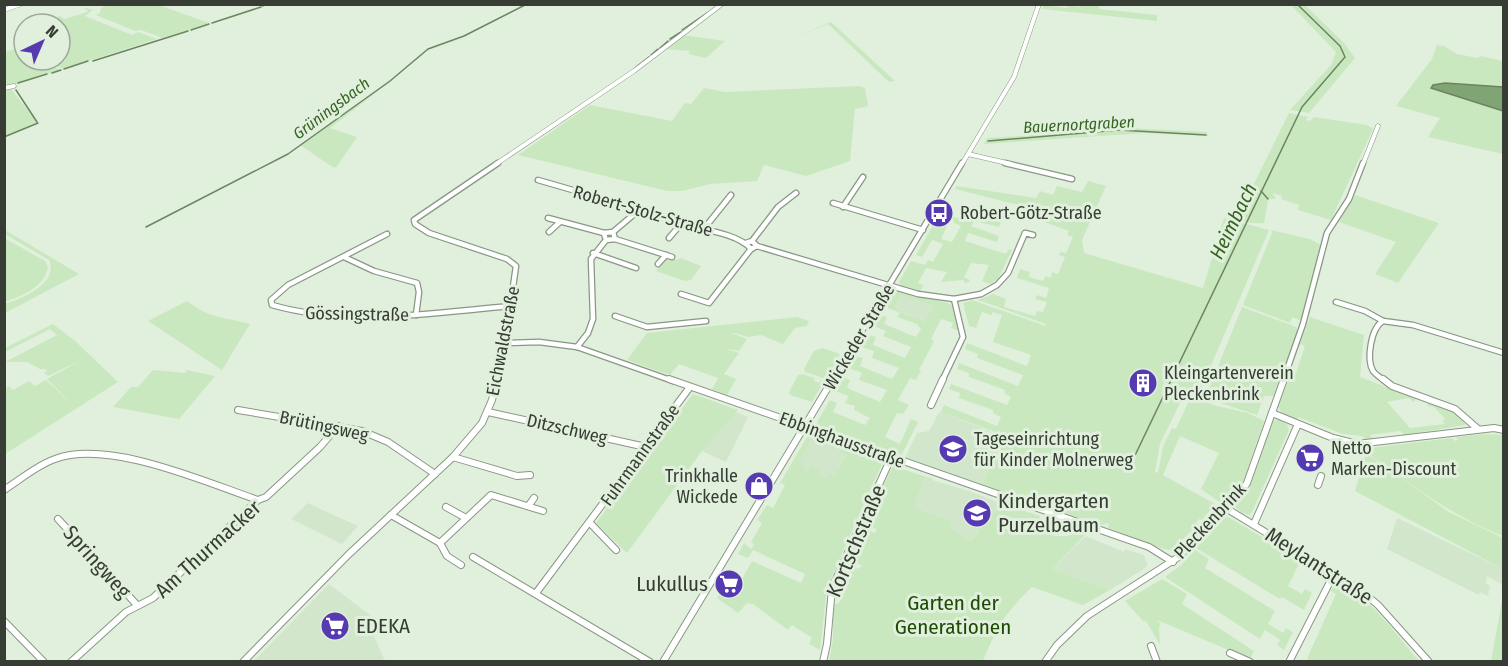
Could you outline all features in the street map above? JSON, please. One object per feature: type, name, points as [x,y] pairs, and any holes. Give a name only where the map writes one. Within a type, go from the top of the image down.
[{"type":"street","points":[[4,10],[21,4]]},
{"type":"street","name":"Eichwaldstraße","points":[[243,662],[391,515],[453,457],[477,430],[488,412],[505,343],[517,270],[513,263],[429,233],[414,220],[634,71],[722,4]]},
{"type":"street","name":"Wickeder Straße","points":[[663,662],[1017,72],[1039,4]]},
{"type":"street","points":[[4,88],[14,86]]},
{"type":"street","name":"Pleckenbrink","points":[[1045,662],[1059,641],[1080,621],[1183,554],[1203,528],[1239,494],[1247,483],[1303,324],[1327,233],[1349,199],[1378,126]]},
{"type":"street","points":[[968,154],[1072,179]]},
{"type":"street","points":[[843,207],[863,177]]},
{"type":"street","name":"Robert-Stolz-Straße","points":[[538,180],[681,224],[713,231],[746,243]]},
{"type":"street","points":[[751,249],[746,243],[752,241],[790,194],[796,193]]},
{"type":"street","points":[[703,230],[731,195]]},
{"type":"street","points":[[833,203],[923,230]]},
{"type":"street","points":[[548,218],[604,233],[612,232],[639,210]]},
{"type":"street","points":[[549,232],[560,222]]},
{"type":"street","points":[[669,238],[681,224]]},
{"type":"street","points":[[612,232],[615,238]]},
{"type":"street","points":[[604,233],[606,240]]},
{"type":"street","points":[[752,241],[757,246],[929,297],[954,299],[981,294],[997,285],[1006,277],[1025,233],[1033,235]]},
{"type":"street","name":"Gössingstraße","points":[[387,234],[279,291],[271,300],[272,305],[300,313],[339,317],[416,315],[510,306]]},
{"type":"street","points":[[577,347],[588,333],[593,319],[591,259],[606,240],[615,238],[669,256],[658,264]]},
{"type":"street","points":[[681,294],[709,303],[751,249],[757,246]]},
{"type":"street","points":[[593,254],[636,268]]},
{"type":"street","points":[[344,257],[374,271],[417,283],[419,292],[416,315]]},
{"type":"street","points":[[931,405],[963,337],[954,299]]},
{"type":"street","points":[[1336,302],[1365,310],[1383,321],[1413,325],[1503,353]]},
{"type":"street","points":[[615,316],[647,327],[706,321]]},
{"type":"street","points":[[1383,321],[1378,324],[1373,333],[1370,363],[1374,373],[1392,386],[1450,406],[1478,429]]},
{"type":"street","name":"Ebbinghausstraße","points":[[505,343],[539,342],[577,347],[1149,547],[1173,562]]},
{"type":"street","name":"Fuhrmannstraße","points":[[536,593],[690,387]]},
{"type":"street","name":"Brütingsweg","points":[[238,410],[338,426],[380,438],[435,474]]},
{"type":"street","name":"Ditzschweg","points":[[488,412],[646,447]]},
{"type":"street","points":[[1272,413],[1358,444],[1478,429],[1503,430]]},
{"type":"street","points":[[1254,524],[1298,424]]},
{"type":"street","name":"Am Thurmacker","points":[[71,662],[126,612],[153,598],[258,500],[266,497],[338,426]]},
{"type":"street","points":[[4,490],[46,463],[63,456],[82,453],[143,461],[258,500]]},
{"type":"street","points":[[453,457],[517,476],[530,475]]},
{"type":"street","name":"Kortschstraße","points":[[823,662],[827,650],[828,608],[832,588],[891,458]]},
{"type":"street","points":[[1318,485],[1321,476]]},
{"type":"street","points":[[440,543],[491,495],[543,511]]},
{"type":"street","points":[[529,505],[534,498]]},
{"type":"street","points":[[446,507],[466,518]]},
{"type":"street","name":"Meylantstraße","points":[[1224,507],[1334,574],[1378,604],[1429,662]]},
{"type":"street","points":[[391,515],[440,543],[447,556],[461,565]]},
{"type":"street","name":"Springweg","points":[[58,519],[136,605]]},
{"type":"street","name":"Fuhrmannstraße","points":[[590,523],[616,550]]},
{"type":"street","points":[[473,557],[650,662]]},
{"type":"street","points":[[1289,662],[1334,574]]},
{"type":"street","points":[[4,621],[44,662]]},
{"type":"street","points":[[1151,646],[1157,662]]},
{"type":"street","points":[[1230,653],[1250,662]]},
{"type":"shaded area","points":[[1445,83],[1503,87],[1503,111],[1431,88],[1433,85]]},
{"type":"shaded area","points":[[901,295],[934,306],[926,321],[900,313],[893,307]]},
{"type":"shaded area","points":[[735,412],[748,417],[726,462],[702,451]]},
{"type":"shaded area","name":"Tageseinrichtung für Kinder Molnerweg","points":[[941,412],[1002,436],[982,485],[905,458],[917,433],[929,431]]},
{"type":"shaded area","points":[[821,439],[841,446],[839,450],[846,454],[834,476],[827,478],[801,468],[798,462],[811,440],[819,443]]},
{"type":"shaded area","points":[[925,478],[1003,504],[988,524],[976,533],[973,541],[948,528],[952,521],[914,507]]},
{"type":"shaded area","points":[[308,503],[358,526],[342,544],[291,519]]},
{"type":"shaded area","points":[[1397,518],[1503,569],[1503,585],[1487,576],[1486,583],[1490,586],[1488,596],[1480,592],[1479,595],[1387,549]]},
{"type":"shaded area","points":[[1086,536],[1124,552],[1125,549],[1144,555],[1148,566],[1110,590],[1052,569]]},
{"type":"shaded area","name":"EDEKA","points":[[329,584],[379,622],[372,632],[385,661],[254,661]]},
{"type":"green space","points":[[110,4],[159,5],[209,23],[163,38],[141,30],[135,31],[96,15],[100,13],[101,8]]},
{"type":"green space","points":[[1044,5],[1067,8],[1068,5],[1080,7],[1099,5],[1099,9],[1157,15],[1157,21],[1042,9]]},
{"type":"green space","points":[[1291,5],[1305,5],[1345,44],[1355,58],[1309,113],[1290,110],[1331,65],[1336,52]]},
{"type":"green space","points":[[83,9],[93,10],[85,16],[132,35],[138,32],[157,39],[72,66],[72,17],[88,10]]},
{"type":"green space","points":[[831,22],[895,81],[889,82],[828,24],[788,40]]},
{"type":"green space","points":[[683,35],[725,41],[706,58],[688,54],[690,51],[664,49]]},
{"type":"green space","points":[[1437,45],[1444,46],[1457,54],[1503,61],[1503,154],[1428,137],[1440,118],[1396,106],[1432,59]]},
{"type":"green space","points":[[12,50],[12,72],[54,72],[5,87],[4,52]]},
{"type":"green space","points":[[390,82],[330,128],[357,137],[337,166],[334,168],[300,145]]},
{"type":"green space","points":[[859,86],[865,88],[868,106],[855,109],[850,161],[806,176],[764,165],[757,181],[710,184],[682,191],[667,191],[518,155],[590,105],[672,121],[685,103],[691,104],[704,88],[725,92]]},
{"type":"green space","points":[[10,88],[37,122],[5,137],[5,89]]},
{"type":"green space","points":[[1289,113],[1308,117],[1306,120],[1310,121],[1314,117],[1367,125],[1373,129],[1331,220],[1298,210],[1299,205],[1281,199],[1282,196],[1273,193],[1276,199],[1267,199],[1264,223],[1240,220],[1237,218]]},
{"type":"green space","points":[[1108,127],[1207,132],[1208,136],[1145,133],[984,144],[987,138],[1067,133]]},
{"type":"green space","points":[[1088,181],[1106,186],[1082,240],[1084,253],[1203,288],[1224,218],[1269,230],[1198,396],[1163,383],[1185,393],[1160,444],[1155,472],[1158,473],[1163,446],[1172,428],[1176,429],[1191,396],[1213,405],[1248,413],[1264,421],[1244,480],[1222,504],[1201,489],[1219,453],[1180,436],[1163,475],[1215,504],[1172,550],[1151,545],[1108,528],[1109,523],[1100,525],[982,485],[1003,435],[941,412],[944,405],[997,426],[1001,417],[993,413],[993,410],[959,398],[960,393],[949,389],[951,384],[1007,405],[1011,397],[1004,393],[1005,390],[969,377],[969,373],[957,369],[959,363],[1018,386],[1023,375],[977,358],[978,354],[965,349],[967,343],[1027,366],[1031,355],[993,342],[1002,315],[982,312],[976,328],[969,326],[963,303],[972,300],[1046,326],[1046,324],[978,300],[993,294],[1006,299],[1004,307],[1035,316],[1037,311],[1043,312],[1047,302],[1035,299],[1037,295],[1046,298],[1049,288],[1017,278],[1020,269],[1030,272],[1029,277],[1043,281],[1046,276],[1051,278],[1052,272],[1058,274],[1065,257],[1059,255],[1060,252],[1066,253],[1073,237],[1067,235],[1069,231],[1039,220],[1038,210],[955,189],[956,186],[1036,198],[1040,191],[1053,195],[1057,186],[1082,192]]},
{"type":"green space","points":[[1355,195],[1439,223],[1398,283],[1375,274],[1396,242],[1339,222]]},
{"type":"green space","points":[[963,205],[1000,215],[999,227],[974,221],[971,226],[999,236],[997,242],[968,233],[965,241],[1006,254],[1009,249],[1012,250],[998,279],[991,284],[982,281],[989,265],[971,263],[964,277],[970,280],[969,282],[965,283],[963,280],[941,282],[947,272],[926,268],[918,283],[923,285],[920,292],[901,286],[899,282],[911,261],[925,265],[928,260],[933,262],[943,244],[932,240],[922,257],[916,255],[935,222],[947,226],[941,239],[952,242],[961,226],[954,223],[954,220],[939,215],[940,213],[969,221],[972,214],[960,210]]},
{"type":"green space","points":[[5,230],[79,274],[5,313],[5,304],[37,289],[49,276],[51,269],[49,260],[5,234]]},
{"type":"green space","points":[[1271,230],[1310,239],[1321,245],[1302,321],[1292,317],[1290,323],[1243,305],[1272,233]]},
{"type":"green space","points":[[4,238],[45,261],[48,267],[46,274],[37,285],[25,294],[5,302]]},
{"type":"green space","points":[[669,258],[676,260],[681,258],[701,266],[691,280],[685,281],[656,271]]},
{"type":"green space","points":[[898,291],[948,303],[952,306],[958,330],[951,328],[953,323],[941,319],[931,339],[934,341],[919,370],[921,371],[916,380],[910,378],[898,400],[909,405],[903,414],[897,413],[885,437],[900,444],[911,419],[918,422],[901,456],[820,428],[817,422],[830,400],[837,403],[833,412],[865,425],[870,418],[854,410],[855,406],[845,403],[849,396],[835,391],[843,377],[850,380],[847,388],[880,402],[887,390],[859,380],[862,373],[848,368],[855,356],[863,358],[860,366],[892,379],[899,368],[872,358],[874,351],[861,347],[868,335],[876,337],[873,345],[905,358],[911,347],[883,336],[886,331],[873,326],[880,315],[887,317],[884,324],[916,337],[921,329],[917,324],[897,317],[900,313],[925,321],[934,306],[901,295],[894,307],[899,312],[884,307],[893,293]]},
{"type":"green space","points":[[187,301],[209,314],[250,324],[222,370],[148,321]]},
{"type":"green space","points":[[1242,307],[1296,327],[1298,330],[1275,396],[1264,396],[1257,415],[1202,397],[1205,391],[1208,391]]},
{"type":"green space","points":[[797,317],[809,321],[807,326],[795,328],[783,344],[761,335],[748,337],[734,333],[729,341],[734,334],[747,339],[739,351],[724,348],[739,353],[724,374],[736,379],[727,395],[712,389],[718,378],[679,364],[670,375],[627,360],[647,333]]},
{"type":"green space","points":[[1310,317],[1364,335],[1360,377],[1417,399],[1413,402],[1409,398],[1387,402],[1410,428],[1445,424],[1442,420],[1445,419],[1434,407],[1427,406],[1428,403],[1453,412],[1464,421],[1465,425],[1404,435],[1400,431],[1370,435],[1373,439],[1367,440],[1362,436],[1343,434],[1298,417],[1297,420],[1282,414],[1277,405],[1290,371],[1296,373],[1305,346],[1300,344]]},
{"type":"green space","points":[[53,324],[74,340],[118,382],[5,454],[5,389],[9,386],[13,390],[29,381],[35,386],[46,380],[73,405],[47,379],[81,360],[48,376],[44,373],[47,371],[45,369],[40,369],[27,362],[5,362],[57,335],[50,329],[5,352],[5,348]]},
{"type":"green space","points":[[823,348],[840,354],[826,379],[805,372],[804,369],[814,351]]},
{"type":"green space","points":[[153,370],[185,373],[187,370],[215,376],[179,419],[113,407],[131,387],[138,387]]},
{"type":"green space","points":[[798,375],[815,378],[814,381],[819,383],[821,380],[824,381],[812,402],[790,395],[789,392]]},
{"type":"green space","points":[[693,394],[738,410],[702,451],[627,553],[596,523]]},
{"type":"green space","points":[[1279,420],[1287,424],[1289,430],[1252,512],[1249,515],[1242,513],[1234,506],[1250,487],[1272,421]]},
{"type":"green space","points":[[1484,434],[1503,435],[1503,536],[1447,508],[1362,449],[1452,438],[1455,441],[1458,440],[1456,437]]},
{"type":"green space","points":[[807,437],[821,439],[819,443],[811,440],[799,462],[803,464],[802,468],[808,471],[811,467],[821,471],[820,475],[826,478],[829,474],[834,476],[846,455],[839,450],[841,446],[882,464],[827,587],[820,650],[809,644],[812,638],[792,625],[788,630],[753,604],[747,603],[738,613],[717,598],[722,590],[733,595],[752,561],[801,583],[805,574],[753,550],[748,558],[738,554],[744,543],[751,549],[754,544],[751,542],[762,523],[757,520],[767,505],[773,508],[785,485],[780,483]]},
{"type":"green space","points":[[1366,453],[1449,512],[1503,538],[1503,569],[1355,491]]},
{"type":"green space","name":"Garten der Generationen","points":[[893,466],[933,479],[932,481],[925,478],[914,507],[952,521],[949,528],[972,541],[1003,504],[1040,516],[1041,526],[1054,536],[1068,536],[1075,529],[1087,533],[1052,569],[1110,590],[1083,605],[1032,587],[1003,621],[983,661],[829,662],[833,639],[833,606],[840,602],[851,570],[846,568],[848,563],[858,569],[862,566],[855,562],[867,535],[862,532],[864,527],[874,533],[877,530],[867,523],[872,524],[884,496],[880,493]]},
{"type":"green space","points":[[1228,517],[1301,560],[1288,586],[1302,594],[1305,589],[1312,593],[1304,610],[1282,597],[1280,599],[1196,548],[1221,518]]},
{"type":"green space","points":[[1195,550],[1209,559],[1205,568],[1275,611],[1268,624],[1283,633],[1286,628],[1293,632],[1284,650],[1277,645],[1280,640],[1265,630],[1260,639],[1165,577]]},
{"type":"green space","points":[[1162,579],[1187,594],[1182,604],[1254,651],[1250,659],[1157,620],[1161,624],[1159,627],[1160,645],[1146,621],[1144,622],[1125,601]]},
{"type":"green space","points":[[1338,586],[1348,589],[1371,606],[1419,661],[1306,661],[1336,594],[1330,590]]},
{"type":"green space","points":[[1503,595],[1503,661],[1491,661]]},
{"type":"waterway","name":"Grüningsbach","points":[[146,227],[288,154],[390,81],[428,49],[464,36],[527,4]]},
{"type":"waterway","name":"Heimbach","points":[[1261,192],[1302,107],[1345,57],[1340,46],[1297,4]]},
{"type":"waterway","points":[[212,23],[261,7]]},
{"type":"waterway","points":[[682,30],[707,13]]},
{"type":"waterway","points":[[191,30],[209,24]]},
{"type":"waterway","points":[[93,61],[188,31]]},
{"type":"waterway","points":[[670,39],[681,32]]},
{"type":"waterway","points":[[660,48],[668,41]]},
{"type":"waterway","points":[[651,55],[658,49]]},
{"type":"waterway","points":[[636,67],[649,57]]},
{"type":"waterway","points":[[72,66],[88,61]]},
{"type":"waterway","points":[[18,83],[47,74]]},
{"type":"waterway","points":[[16,90],[37,122]]},
{"type":"waterway","points":[[4,137],[38,123]]},
{"type":"waterway","name":"Bauernortgraben","points":[[988,141],[1119,130],[1206,135]]},
{"type":"waterway","name":"Heimbach","points":[[1128,470],[1261,192]]},
{"type":"waterway","points":[[1261,192],[1268,199]]},
{"type":"place","name":"Robert-Götz-Straße","points":[[939,213]]},
{"type":"place","name":"Kleingartenverein Pleckenbrink","points":[[1143,383]]},
{"type":"place","name":"Tageseinrichtung für Kinder Molnerweg","points":[[953,449]]},
{"type":"place","name":"Netto Marken-Discount","points":[[1310,458]]},
{"type":"place","name":"Trinkhalle Wickede","points":[[759,486]]},
{"type":"place","name":"Kindergarten Purzelbaum","points":[[977,513]]},
{"type":"place","name":"Lukullus","points":[[729,584]]},
{"type":"place","name":"EDEKA","points":[[335,626]]}]
